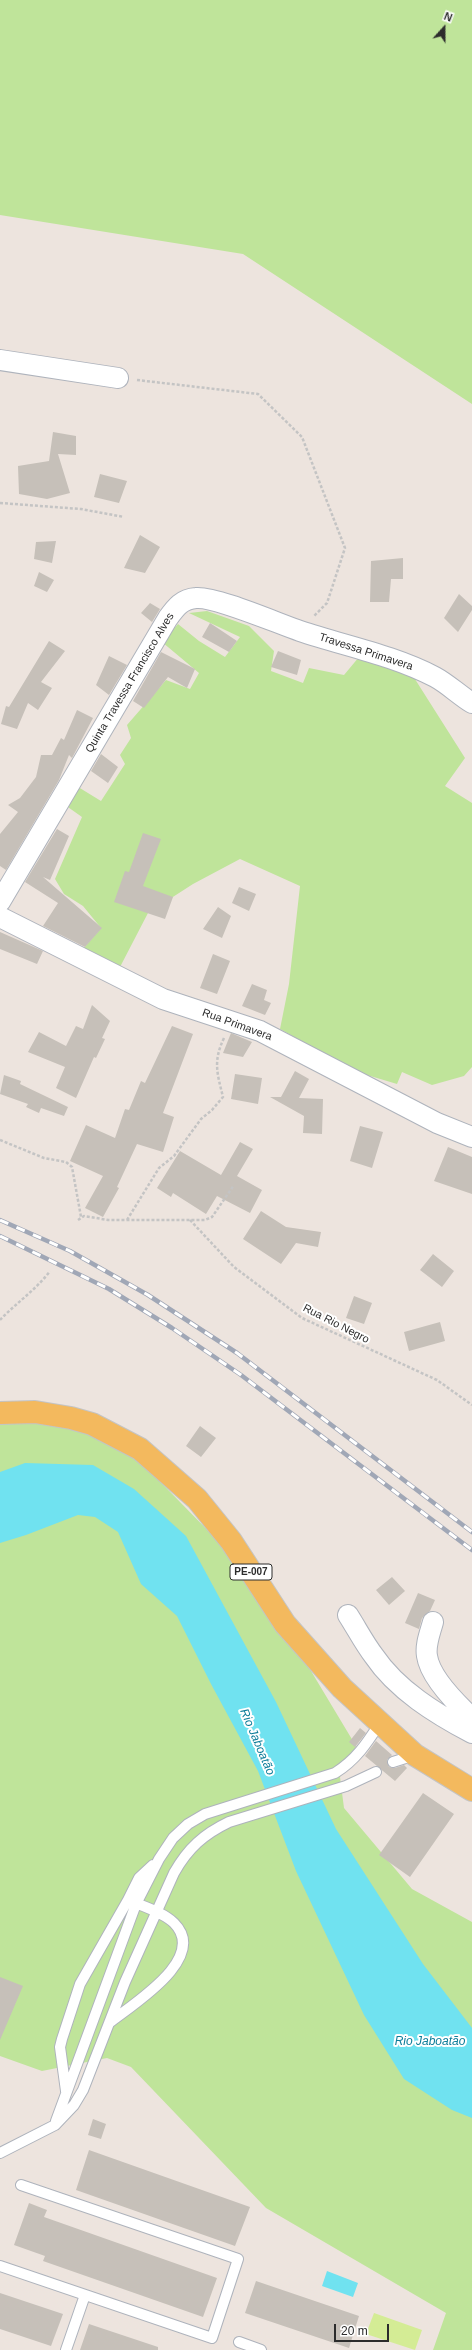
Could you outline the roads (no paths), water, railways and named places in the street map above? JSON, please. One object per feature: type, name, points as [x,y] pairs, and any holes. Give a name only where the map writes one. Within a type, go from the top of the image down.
[{"type":"main road","name":"PE-007","points":[[3,1411],[35,1412],[71,1418],[92,1424],[140,1449],[197,1500],[231,1541],[286,1624],[342,1688],[415,1756],[472,1790]]},
{"type":"street","points":[[0,360],[118,378]]},
{"type":"street","name":"Quinta Travessa Francisco Alves","points":[[0,902],[176,607],[187,599],[198,597],[299,630]]},
{"type":"street","name":"Travessa Primavera","points":[[299,630],[375,653],[420,670],[436,677],[472,703]]},
{"type":"street","name":"Rua Primavera","points":[[0,917],[163,999],[260,1031],[437,1122],[472,1137]]},
{"type":"street","points":[[348,1615],[374,1658],[405,1690],[449,1721],[472,1733]]},
{"type":"street","points":[[433,1622],[426,1649],[428,1662],[454,1701],[472,1718]]},
{"type":"lane","points":[[66,2093],[60,2047],[80,1984],[173,1838],[188,1824],[205,1814],[336,1773],[349,1765],[358,1755],[380,1723]]},
{"type":"lane","points":[[393,1762],[415,1756]]},
{"type":"lane","points":[[0,2152],[55,2125],[74,2105],[84,2090],[108,2024],[156,1913],[183,1857],[197,1841],[214,1829],[255,1814],[346,1786],[376,1772]]},
{"type":"lane","points":[[108,2024],[166,1976],[177,1964],[183,1952],[184,1942],[181,1931],[174,1922],[132,1902]]},
{"type":"lane","points":[[55,2125],[132,1902]]},
{"type":"lane","points":[[0,2266],[212,2338],[238,2259],[21,2185]]},
{"type":"lane","points":[[66,2350],[85,2295]]},
{"type":"lane","points":[[239,2342],[262,2350]]},
{"type":"water","name":"Rio Jaboatão","points":[[25,1463],[93,1465],[134,1489],[186,1536],[276,1702],[336,1829],[423,1964],[472,2028],[472,2118],[452,2110],[404,2079],[364,2015],[296,1871],[258,1771],[211,1684],[177,1616],[141,1584],[118,1532],[95,1517],[78,1515],[26,1535],[0,1543],[0,1472]]},
{"type":"water","points":[[327,2271],[358,2283],[353,2297],[322,2286]]},
{"type":"railway","points":[[0,1220],[70,1251],[148,1295],[237,1353],[472,1532]]},
{"type":"railway","points":[[0,1236],[109,1289],[172,1328],[241,1375],[472,1550]]}]
